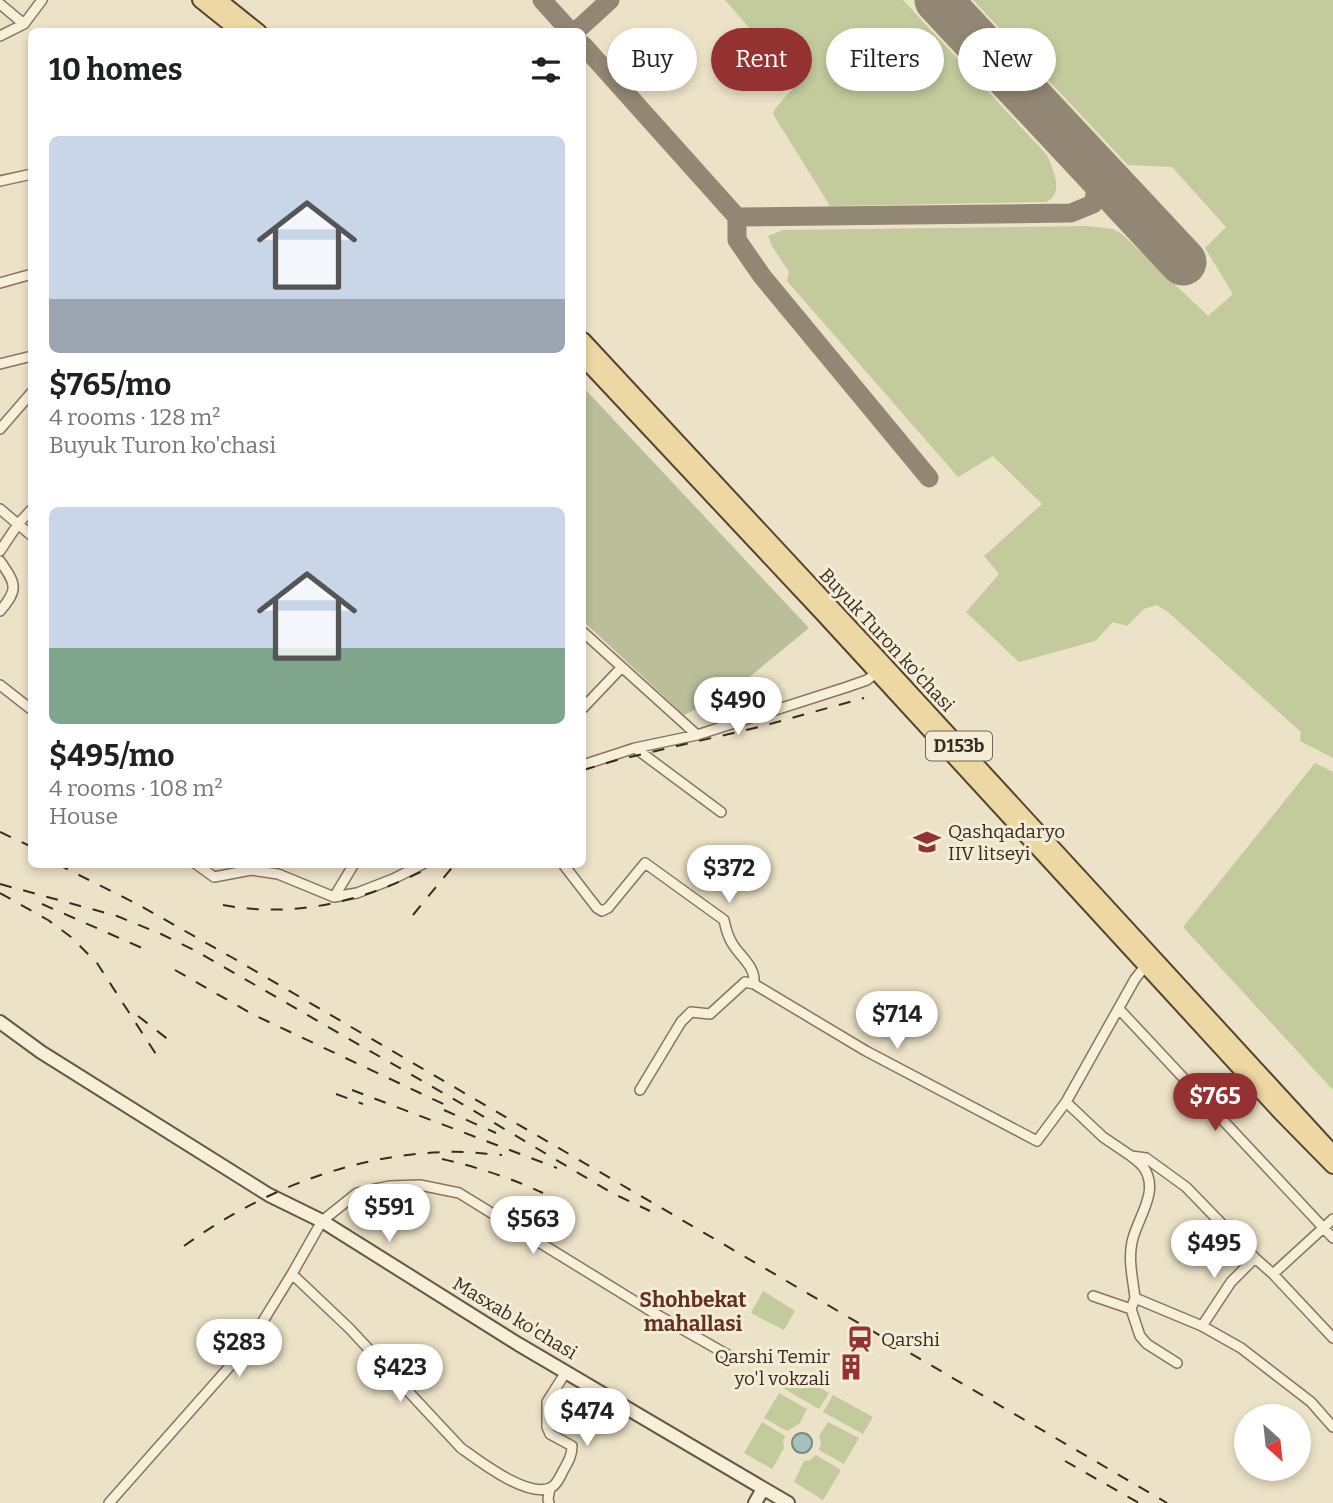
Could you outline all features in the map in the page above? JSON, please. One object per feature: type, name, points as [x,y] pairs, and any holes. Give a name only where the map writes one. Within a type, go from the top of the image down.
[{"type":"main road","points":[[200,0],[235,28]]},
{"type":"main road","points":[[219,0],[254,28]]},
{"type":"main road","name":"Buyuk Turon ko'chasi","points":[[586,343],[1146,965],[1333,1166]]},
{"type":"main road","name":"Buyuk Turon ko'chasi","points":[[586,361],[881,669],[1333,1153]]},
{"type":"main road","name":"Masxab ko'chasi","points":[[0,1022],[41,1052],[212,1160],[269,1195],[322,1221],[780,1501]]},
{"type":"main road","points":[[755,1503],[763,1489]]},
{"type":"street","points":[[0,36],[24,24],[42,0]]},
{"type":"street","points":[[0,4],[24,24]]},
{"type":"street","points":[[0,181],[28,175]]},
{"type":"street","points":[[0,283],[28,275]]},
{"type":"street","points":[[0,364],[28,357]]},
{"type":"street","points":[[0,429],[28,397]]},
{"type":"street","points":[[0,509],[28,533]]},
{"type":"street","points":[[0,551],[28,513]]},
{"type":"street","points":[[0,561],[13,585],[13,593],[0,611]]},
{"type":"street","points":[[586,635],[697,734]]},
{"type":"street","points":[[586,705],[621,668]]},
{"type":"street","points":[[586,764],[635,748],[697,734],[860,683],[881,669]]},
{"type":"street","points":[[0,685],[28,707]]},
{"type":"street","points":[[635,748],[721,812]]},
{"type":"street","points":[[566,868],[602,911],[608,908],[645,863],[724,920],[726,932],[755,976],[754,984]]},
{"type":"street","points":[[202,868],[214,877],[251,870],[278,874],[334,897],[357,893],[393,880],[416,868]]},
{"type":"street","points":[[334,897],[352,868]]},
{"type":"street","points":[[640,1090],[681,1022],[691,1012],[710,1014],[745,982],[754,984],[866,1051],[1037,1141],[1066,1102],[1135,979],[1146,965]]},
{"type":"street","points":[[1119,1009],[1333,1238]]},
{"type":"street","points":[[1066,1102],[1103,1137],[1145,1168],[1151,1187],[1130,1251],[1135,1298],[1131,1309],[1140,1336],[1177,1363]]},
{"type":"street","points":[[1131,1156],[1146,1158],[1186,1187],[1333,1338]]},
{"type":"street","points":[[110,1503],[255,1334],[322,1221],[357,1193],[389,1186],[420,1185],[459,1194],[734,1359]]},
{"type":"street","points":[[1273,1274],[1333,1219]]},
{"type":"street","points":[[1202,1326],[1231,1282],[1255,1258]]},
{"type":"street","points":[[292,1275],[349,1328],[461,1448],[520,1486],[550,1489]]},
{"type":"street","points":[[1093,1296],[1131,1309]]},
{"type":"street","points":[[1135,1298],[1202,1326],[1241,1348],[1311,1402],[1333,1427]]},
{"type":"street","points":[[549,1503],[550,1489],[557,1482],[572,1454],[572,1446],[550,1434],[547,1427],[547,1402],[566,1372]]},
{"type":"green space","points":[[725,0],[903,0],[929,28],[826,28],[826,91],[944,91],[944,44],[958,59],[958,91],[988,91],[1047,155],[1056,181],[1055,193],[1046,202],[830,206],[773,114],[790,91],[812,91],[812,28],[749,28]]},
{"type":"green space","points":[[973,0],[1333,0],[1333,758],[1300,741],[1301,732],[1157,605],[1144,609],[1127,626],[1113,622],[1095,641],[1019,662],[966,612],[999,574],[984,556],[1042,504],[993,456],[958,477],[787,281],[789,272],[768,236],[783,230],[1088,226],[1113,229],[1123,235],[1208,316],[1233,294],[1205,248],[1226,227],[1172,167],[1128,165],[1056,88],[1056,28],[999,28]]},
{"type":"green space","points":[[586,390],[809,628],[731,692],[684,715],[586,624]]},
{"type":"green space","points":[[1315,763],[1333,772],[1333,1090],[1183,927]]},
{"type":"green space","points":[[763,1291],[795,1311],[784,1330],[751,1313]]},
{"type":"green space","points":[[791,1371],[829,1393],[819,1409],[781,1387]]},
{"type":"green space","points":[[779,1393],[807,1409],[799,1424],[787,1431],[764,1418]]},
{"type":"green space","points":[[833,1395],[873,1417],[863,1434],[823,1412]]},
{"type":"green space","points":[[762,1422],[785,1436],[784,1448],[772,1469],[744,1453]]},
{"type":"green space","points":[[828,1422],[859,1438],[844,1464],[819,1450],[819,1436]]},
{"type":"green space","points":[[816,1455],[841,1470],[823,1500],[794,1482],[804,1461]]},
{"type":"water","points":[[798,1433],[806,1433],[812,1443],[806,1453],[798,1453],[792,1447],[792,1439]]},
{"type":"taxiway","points":[[542,0],[567,28]]},
{"type":"taxiway","points":[[579,28],[610,0]]},
{"type":"taxiway","points":[[586,48],[737,217],[737,240],[762,276],[929,478]]},
{"type":"taxiway","points":[[737,217],[1071,213],[1093,204],[1097,185],[1092,165]]},
{"type":"runway","points":[[938,0],[1183,262]]},
{"type":"railway","points":[[586,769],[864,698]]},
{"type":"railway","points":[[0,832],[28,845]]},
{"type":"railway","points":[[65,868],[137,904],[233,958],[1167,1503]]},
{"type":"railway","points":[[223,905],[278,910],[306,908],[385,888],[428,868]]},
{"type":"railway","points":[[413,915],[452,868]]},
{"type":"railway","points":[[0,884],[117,916],[196,951],[612,1193],[650,1211]]},
{"type":"railway","points":[[0,893],[48,920],[71,937],[97,963],[161,1062]]},
{"type":"railway","points":[[42,904],[142,948]]},
{"type":"railway","points":[[175,970],[254,1015],[454,1109]]},
{"type":"railway","points":[[138,1016],[174,1044]]},
{"type":"railway","points":[[352,1090],[557,1168]]},
{"type":"railway","points":[[336,1094],[363,1104]]},
{"type":"railway","points":[[444,1110],[496,1133]]},
{"type":"railway","points":[[184,1246],[244,1208],[309,1179],[343,1168],[412,1154],[455,1152],[502,1155]]},
{"type":"railway","points":[[442,1159],[494,1173],[543,1193]]},
{"type":"railway","points":[[1065,1461],[1139,1503]]},
{"type":"place","name":"Qashqadaryo IIV litseyi","points":[[927,842]]},
{"type":"place","name":"Qarshi","points":[[860,1339]]},
{"type":"place","name":"Qarshi Temir yo'l vokzali","points":[[851,1367]]},
{"type":"district","name":"Shohbekat mahallasi","points":[[693,1312]]}]
